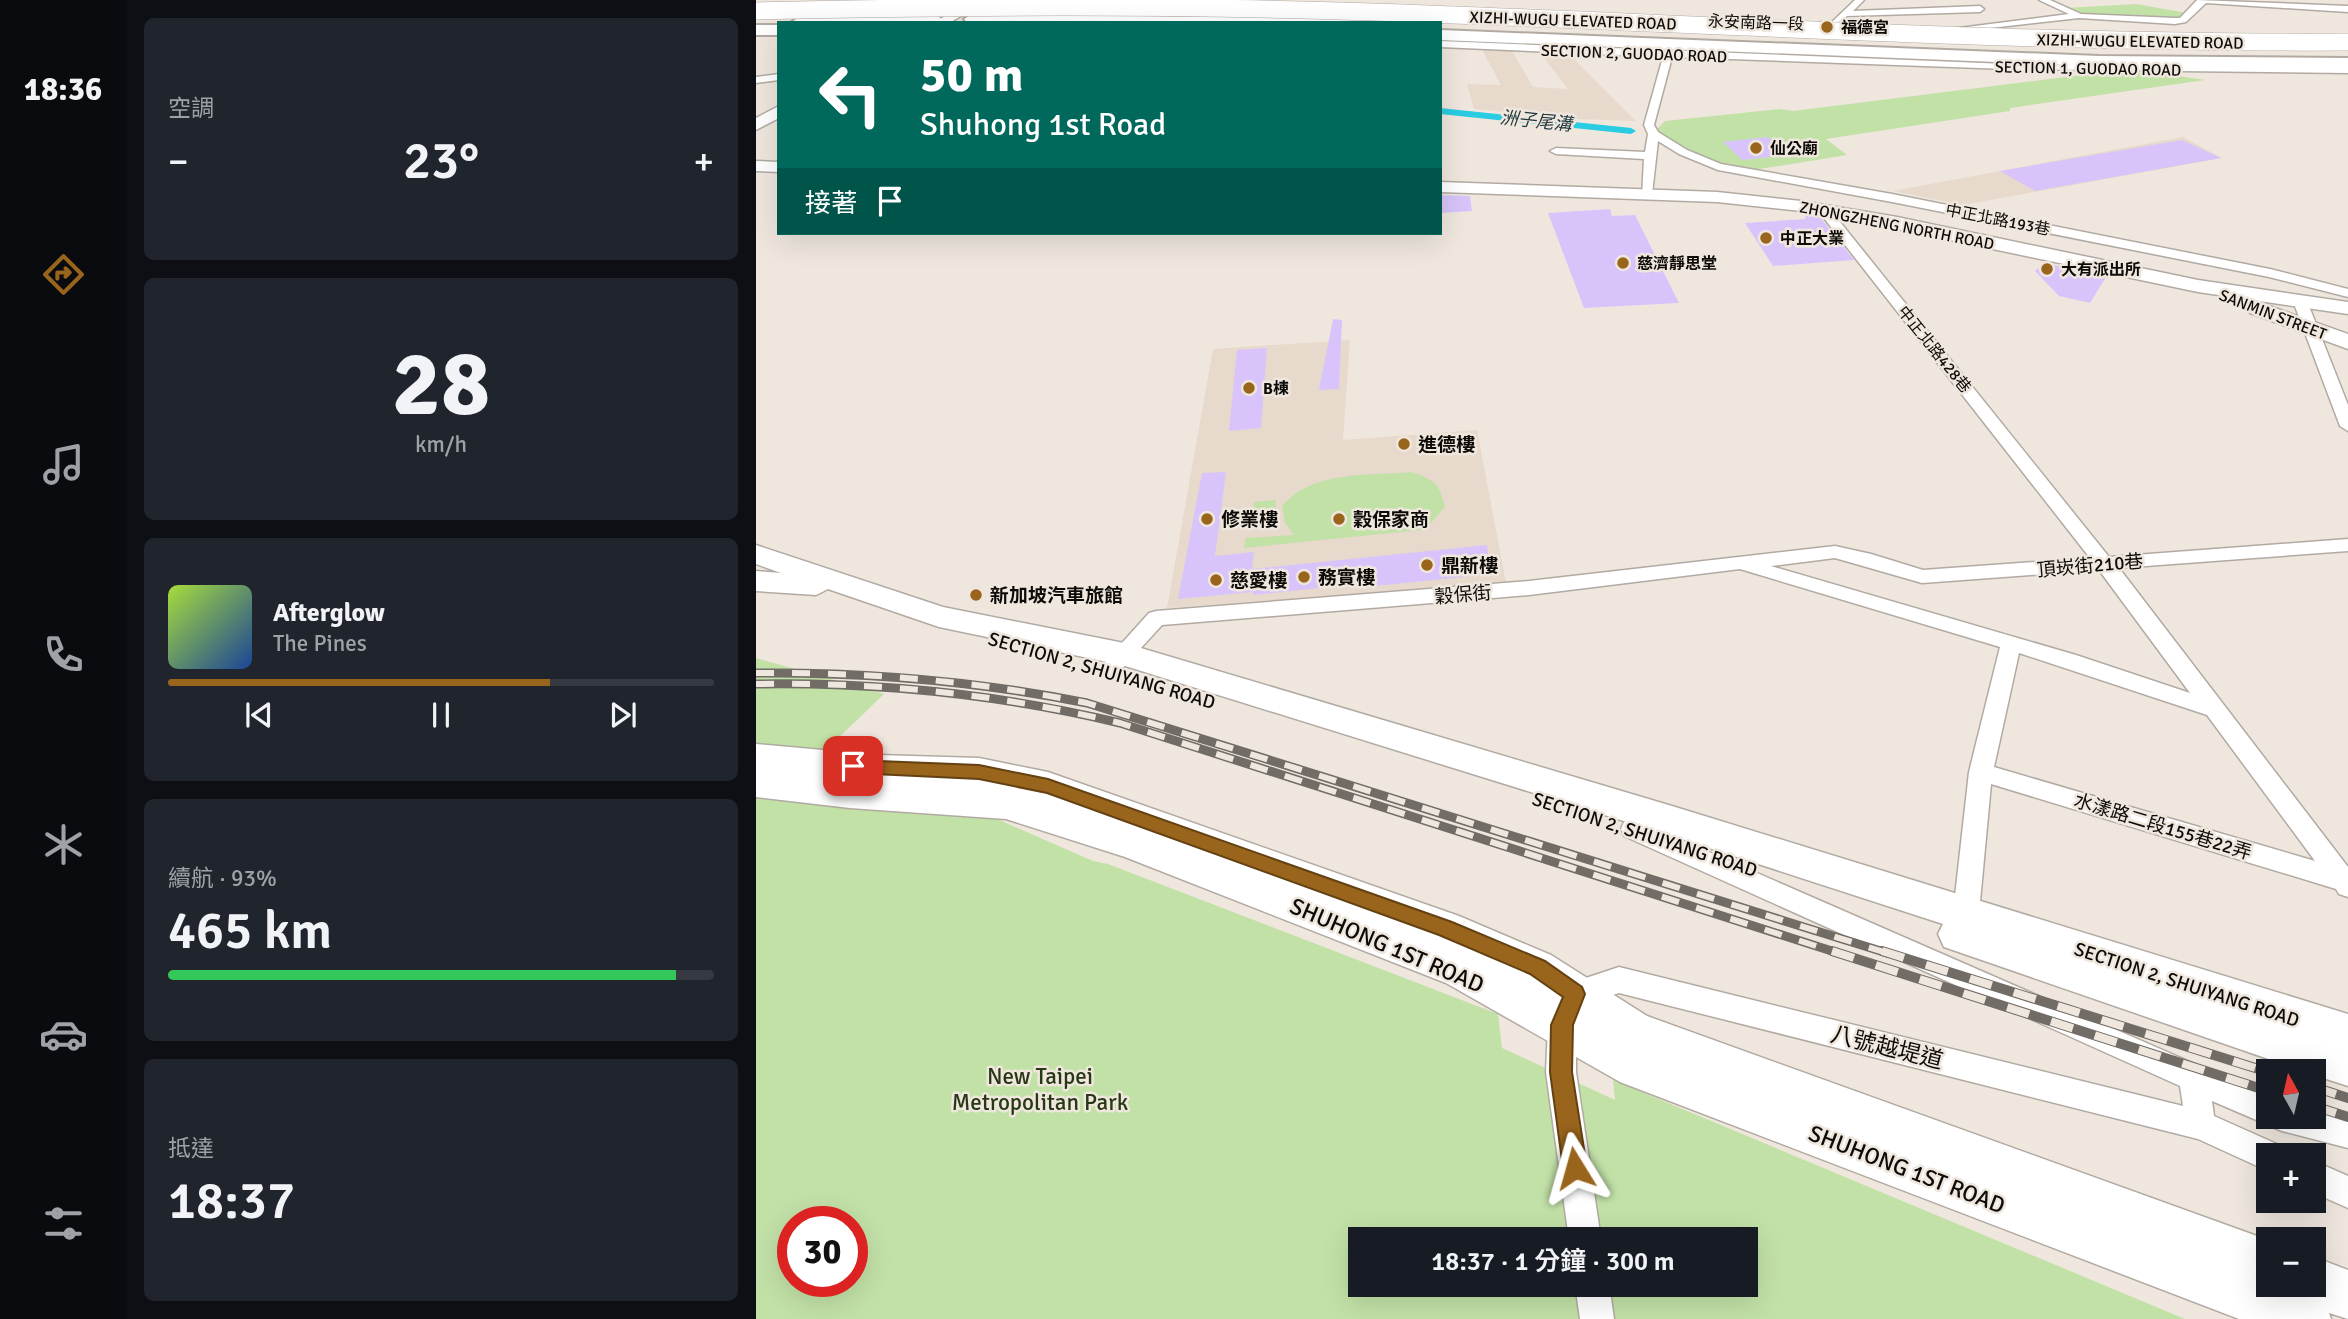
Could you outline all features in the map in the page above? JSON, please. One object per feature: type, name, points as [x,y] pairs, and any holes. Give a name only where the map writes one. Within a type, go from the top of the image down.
[{"type":"highway","name":"XIZHI-WUGU ELEVATED ROAD","points":[[756,11],[948,7],[1207,8],[2132,43],[2348,42]]},
{"type":"highway","points":[[978,9],[1231,21]]},
{"type":"highway","points":[[893,21],[941,20],[978,9],[1364,21]]},
{"type":"highway","points":[[756,18],[941,20]]},
{"type":"highway","points":[[756,24],[777,23]]},
{"type":"highway","points":[[1442,23],[2078,48],[2348,48]]},
{"type":"highway","points":[[1442,29],[2067,54],[2348,56]]},
{"type":"highway","points":[[756,30],[777,30]]},
{"type":"highway","name":"XIZHI-WUGU ELEVATED ROAD","points":[[1442,35],[2099,61],[2348,63]]},
{"type":"street","points":[[891,0],[978,9]]},
{"type":"street","points":[[941,20],[993,0]]},
{"type":"street","name":"永安南路一段","points":[[1054,0],[1333,6],[1828,24],[1835,23],[1846,14]]},
{"type":"street","points":[[1846,14],[1860,0]]},
{"type":"street","points":[[1960,0],[2010,23]]},
{"type":"street","points":[[2043,0],[2097,23],[2183,20],[2193,13],[2202,0],[2348,9]]},
{"type":"street","points":[[2171,10],[2193,13]]},
{"type":"street","points":[[1846,14],[1984,12]]},
{"type":"street","points":[[1958,29],[1984,12]]},
{"type":"street","points":[[1924,33],[2080,16]]},
{"type":"street","points":[[2029,36],[2082,29]]},
{"type":"street","points":[[2156,39],[2167,35]]},
{"type":"street","name":"SECTION 2, GUODAO ROAD","points":[[1442,44],[1828,61]]},
{"type":"street","points":[[1646,194],[1651,128],[1668,54]]},
{"type":"street","name":"SECTION 1, GUODAO ROAD","points":[[1828,61],[2228,71],[2348,70]]},
{"type":"street","points":[[756,80],[777,77]]},
{"type":"street","points":[[756,125],[777,112]]},
{"type":"street","name":"中正北路193巷","points":[[1651,128],[1684,152],[1717,167],[1892,198],[2270,273],[2348,293]]},
{"type":"street","points":[[1556,151],[1649,156]]},
{"type":"street","points":[[756,166],[777,167]]},
{"type":"street","name":"ZHONGZHENG NORTH ROAD","points":[[1442,187],[1763,201],[1897,223],[2198,286],[2348,308]]},
{"type":"street","name":"中正北路428巷","points":[[1824,210],[2105,564],[2346,883]]},
{"type":"street","name":"SANMIN STREET","points":[[2198,286],[2348,342]]},
{"type":"street","points":[[2300,301],[2348,426]]},
{"type":"street","name":"頂崁街210巷","points":[[1835,552],[1864,558],[1922,577],[2251,550],[2348,545]]},
{"type":"street","name":"穀保街","points":[[1117,661],[1156,618],[1529,588],[1835,552]]},
{"type":"street","name":"SECTION 2, SHUIYANG ROAD","points":[[756,554],[939,617],[952,629],[1117,661],[1672,821],[2348,1065]]},
{"type":"street","points":[[1738,562],[2011,643],[2214,709]]},
{"type":"street","points":[[756,581],[849,586]]},
{"type":"street","points":[[1965,925],[1981,772],[2011,643]]},
{"type":"street","name":"SECTION 2, SHUIYANG ROAD","points":[[1117,661],[1633,829],[2348,1035]]},
{"type":"street","name":"SHUHONG 1ST ROAD","points":[[756,757],[878,769],[979,772],[1048,786],[1445,928],[1537,968],[1569,1009],[1636,1067],[2306,1319]]},
{"type":"street","name":"水漾路二段155巷22弄","points":[[1981,772],[2346,883]]},
{"type":"street","name":"SHUHONG 1ST ROAD","points":[[756,783],[850,794],[1006,804],[1133,844],[1460,970],[2256,1261]]},
{"type":"street","points":[[1633,829],[2256,1106]]},
{"type":"street","name":"八號越堤道","points":[[1569,1009],[1619,980],[2201,1125],[2256,1150]]},
{"type":"street","points":[[1569,1009],[1561,1072],[1583,1227]]},
{"type":"street","points":[[2193,1079],[2201,1125]]},
{"type":"street","points":[[2326,1127],[2348,1133]]},
{"type":"street","points":[[2326,1182],[2348,1192]]},
{"type":"street","points":[[2326,1287],[2348,1295]]},
{"type":"street","points":[[1594,1297],[1597,1319]]},
{"type":"shaded area","points":[[1481,48],[1511,49],[1533,87],[1568,89],[1538,50],[1567,52],[1636,121],[1577,119],[1474,109],[1467,84],[1501,85]]},
{"type":"shaded area","points":[[2183,137],[2222,158],[1963,205],[1893,191]]},
{"type":"shaded area","name":"穀保家商","points":[[1350,340],[1343,440],[1477,430],[1506,583],[1167,608],[1213,349]]},
{"type":"green space","points":[[2136,4],[2187,13],[2180,20],[2086,16],[2066,8]]},
{"type":"green space","points":[[2105,72],[2158,73],[2205,80],[2010,108],[2010,111],[1826,139],[1847,155],[1742,172],[1692,158],[1651,135],[1665,121],[1780,109],[1793,111]]},
{"type":"green space","points":[[1411,472],[1426,477],[1438,487],[1445,507],[1430,524],[1420,530],[1244,548],[1246,538],[1294,535],[1285,523],[1282,506],[1294,494],[1309,486],[1342,477]]},
{"type":"green space","points":[[1276,500],[1274,526],[1252,528],[1254,502]]},
{"type":"green space","name":"New Taipei Metropolitan Park","points":[[756,658],[884,694],[830,746],[1093,861],[1108,864],[1498,1014],[1502,1048],[1615,1100],[1613,1080],[2185,1319],[756,1319]]},
{"type":"building","name":"仙公廟","points":[[1768,137],[1789,155],[1742,160],[1723,142]]},
{"type":"building","points":[[2182,140],[2221,158],[2035,191],[2000,171]]},
{"type":"building","points":[[1442,195],[1470,196],[1472,211],[1442,213]]},
{"type":"building","name":"慈濟靜思堂","points":[[1610,209],[1612,216],[1635,215],[1679,303],[1584,308],[1548,213]]},
{"type":"building","name":"中正大業","points":[[1805,216],[1820,217],[1854,260],[1773,266],[1745,223],[1806,219]]},
{"type":"building","points":[[2045,263],[2106,277],[2090,303],[2059,296],[2035,271]]},
{"type":"building","points":[[1333,319],[1342,320],[1339,389],[1319,390]]},
{"type":"building","name":"B棟","points":[[1267,348],[1261,428],[1229,431],[1237,350]]},
{"type":"building","points":[[1226,472],[1215,556],[1254,552],[1252,569],[1487,545],[1491,574],[1366,587],[1366,583],[1253,595],[1253,592],[1178,599],[1202,473]]},
{"type":"waterway","name":"洲子尾溝","points":[[1442,111],[1631,131]]},
{"type":"railway","points":[[756,673],[922,679],[1087,703],[1887,953]]},
{"type":"railway","points":[[756,684],[848,685],[939,692],[1030,704],[1120,723],[1838,953]]},
{"type":"railway","points":[[1832,951],[2256,1087]]},
{"type":"railway","points":[[1882,951],[2256,1068]]},
{"type":"railway","points":[[2326,1091],[2348,1098]]},
{"type":"railway","points":[[2326,1110],[2348,1117]]},
{"type":"place","name":"福德宮","points":[[1827,27]]},
{"type":"place","name":"仙公廟","points":[[1756,148]]},
{"type":"place","name":"中正大業","points":[[1766,238]]},
{"type":"place","name":"慈濟靜思堂","points":[[1623,263]]},
{"type":"place","name":"大有派出所","points":[[2047,269]]},
{"type":"place","name":"B棟","points":[[1249,388]]},
{"type":"place","name":"進德樓","points":[[1404,444]]},
{"type":"place","name":"修業樓","points":[[1207,519]]},
{"type":"place","name":"穀保家商","points":[[1339,519]]},
{"type":"place","name":"鼎新樓","points":[[1427,565]]},
{"type":"place","name":"務實樓","points":[[1304,577]]},
{"type":"place","name":"慈愛樓","points":[[1216,580]]},
{"type":"place","name":"新加坡汽車旅館","points":[[976,595]]},
{"type":"route","points":[[853,766],[979,772],[1048,786],[1445,928],[1537,968],[1575,994],[1562,1025],[1561,1072],[1575,1168]]}]
